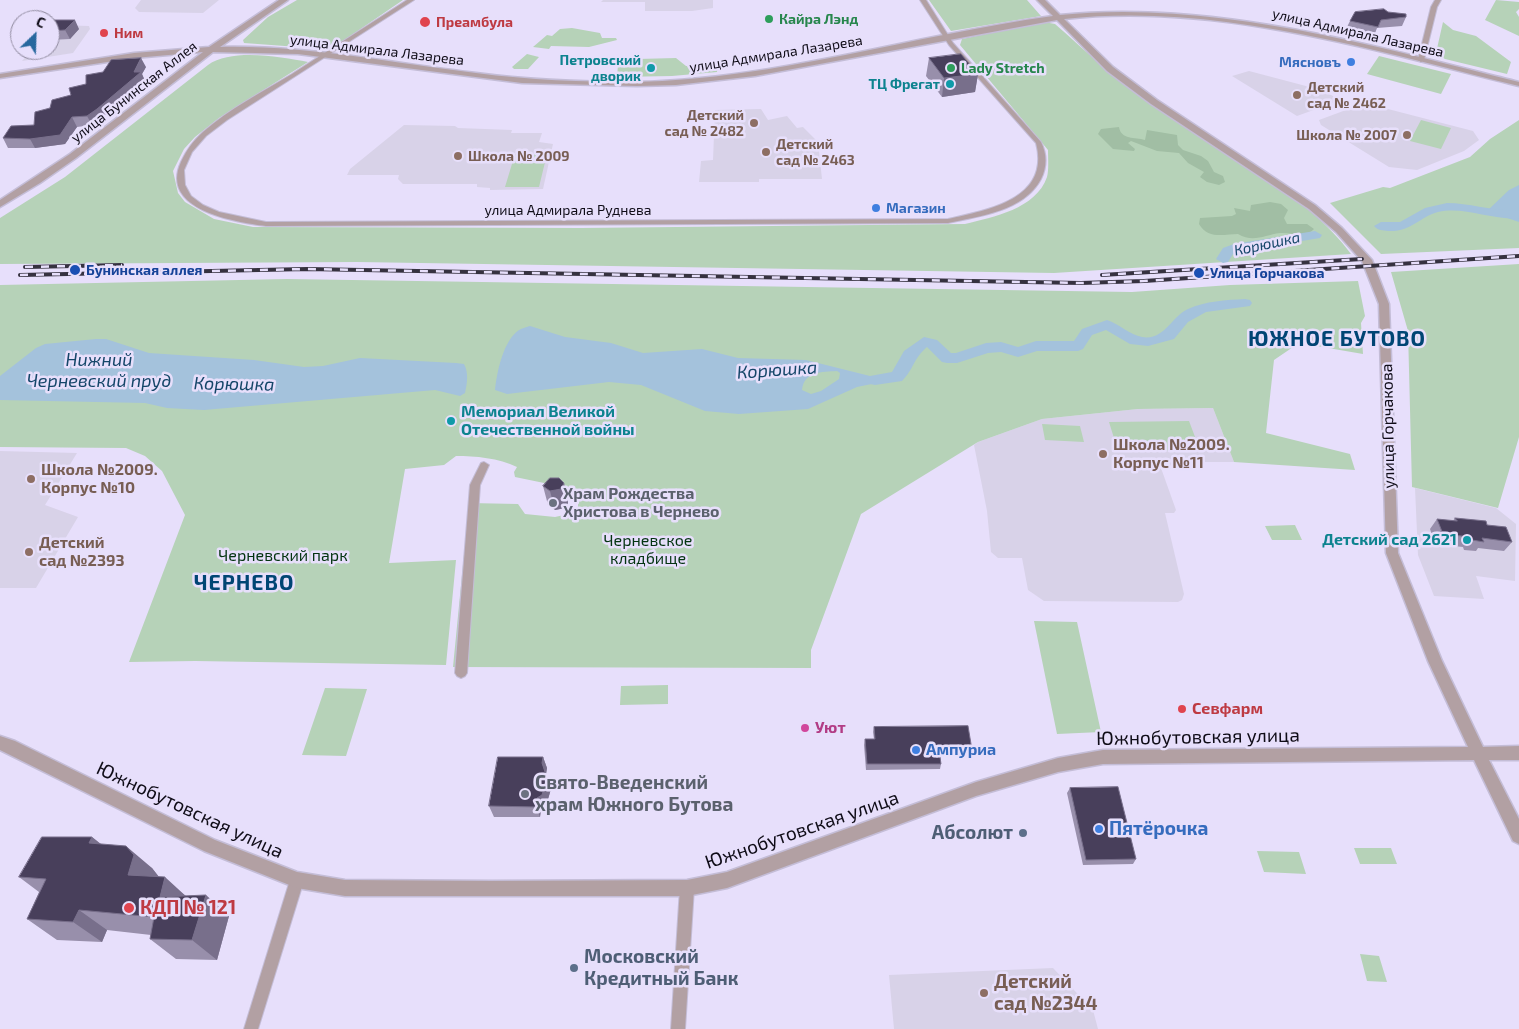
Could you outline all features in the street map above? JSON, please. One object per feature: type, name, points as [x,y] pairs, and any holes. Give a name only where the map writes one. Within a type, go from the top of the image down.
[{"type":"street","name":"улица Бунинская Аллея","points":[[0,204],[46,176],[212,50],[284,0]]},
{"type":"street","name":"улица Адмирала Руднева","points":[[411,0],[249,104],[197,141],[183,163],[180,174],[182,186],[198,206],[224,217],[266,224],[873,222],[964,219],[1007,205],[1022,196],[1034,185],[1041,172],[1043,157],[1039,143],[947,37],[923,0]]},
{"type":"street","name":"улица Горчакова","points":[[1041,0],[1095,55],[1127,82],[1312,207],[1335,226],[1367,260],[1384,304],[1392,553],[1404,588],[1478,754],[1519,836]]},
{"type":"street","points":[[1421,60],[1432,15],[1438,0]]},
{"type":"street","name":"улица Адмирала Лазарева","points":[[0,76],[123,58],[212,50],[263,50],[326,55],[506,79],[642,84],[742,75],[1057,18],[1101,14],[1162,14],[1243,22],[1320,35],[1519,84]]},
{"type":"street","points":[[461,673],[475,485],[484,465]]},
{"type":"street","name":"Южнобутовская улица","points":[[0,743],[10,746],[210,846],[296,880],[345,888],[686,888],[727,880],[976,789],[1058,765],[1103,757],[1519,753]]},
{"type":"street","points":[[251,1029],[296,880]]},
{"type":"street","points":[[678,1029],[686,888]]},
{"type":"shaded area","points":[[141,0],[219,0],[203,13],[139,12],[135,8]]},
{"type":"shaded area","points":[[603,0],[713,0],[713,8],[692,11],[645,11],[645,2],[601,2]]},
{"type":"shaded area","points":[[60,25],[89,26],[90,29],[73,53],[60,55]]},
{"type":"shaded area","name":"Детский сад № 2462","points":[[1249,71],[1321,90],[1341,100],[1297,116],[1232,76]]},
{"type":"shaded area","name":"Школа № 2007","points":[[1357,101],[1473,131],[1479,140],[1464,151],[1417,170],[1389,167],[1321,125],[1319,120],[1354,107]]},
{"type":"shaded area","name":"Детский сад № 2463","points":[[761,109],[768,120],[787,116],[797,128],[803,127],[818,142],[822,179],[759,179],[759,182],[699,182],[701,161],[713,160],[715,110]]},
{"type":"shaded area","name":"Школа № 2009","points":[[404,125],[455,126],[458,128],[512,130],[511,133],[542,133],[539,142],[553,144],[543,189],[490,190],[490,188],[477,187],[477,184],[403,184],[398,179],[399,175],[347,175],[350,169]]},
{"type":"shaded area","points":[[1213,408],[1234,462],[1190,462],[1187,469],[1161,468],[1176,510],[1174,513],[1165,513],[1184,594],[1182,600],[1178,602],[1044,601],[1028,590],[1022,558],[998,558],[991,552],[987,511],[974,445],[978,442],[1042,419],[1138,409]]},
{"type":"shaded area","points":[[0,451],[77,453],[45,505],[78,517],[36,588],[0,588]]},
{"type":"shaded area","points":[[1415,488],[1496,508],[1516,524],[1515,581],[1476,576],[1484,599],[1434,596],[1418,555]]},
{"type":"shaded area","name":"Детский сад №2344","points":[[1053,968],[1093,1010],[1098,1029],[894,1029],[889,975]]},
{"type":"green space","points":[[297,0],[403,0],[340,43],[312,48],[244,43],[243,40],[268,17]]},
{"type":"green space","points":[[929,0],[1027,0],[1041,16],[951,31]]},
{"type":"green space","points":[[1496,0],[1519,2],[1519,9],[1516,12],[1519,17],[1519,36],[1485,20]]},
{"type":"green space","points":[[1044,22],[1055,24],[1103,67],[1141,97],[1260,173],[1286,192],[1333,232],[1351,254],[1054,273],[357,262],[0,264],[0,218],[65,177],[208,65],[218,60],[243,55],[271,56],[308,62],[219,118],[195,137],[184,149],[173,171],[178,193],[185,202],[214,219],[253,227],[581,228],[965,224],[1012,210],[1033,197],[1047,177],[1048,150],[960,45],[962,39]]},
{"type":"green space","points":[[1443,22],[1453,30],[1476,36],[1511,62],[1507,74],[1445,59],[1436,53]]},
{"type":"green space","points":[[572,28],[600,33],[602,38],[616,38],[617,40],[589,47],[551,46],[549,49],[533,47],[547,35],[552,36],[560,29]]},
{"type":"green space","points":[[527,54],[539,57],[528,69],[514,69],[512,67]]},
{"type":"green space","points":[[1379,56],[1451,74],[1441,94],[1367,74]]},
{"type":"green space","points":[[676,58],[686,66],[718,64],[717,72],[672,76],[617,77],[618,65],[637,63],[638,59]]},
{"type":"green space","points":[[1421,120],[1451,128],[1441,149],[1410,141]]},
{"type":"green space","points":[[1519,120],[1519,248],[1381,254],[1330,203],[1383,187],[1390,188],[1470,157],[1490,139]]},
{"type":"green space","points":[[1119,127],[1125,136],[1145,140],[1147,130],[1177,135],[1178,145],[1183,150],[1201,156],[1208,161],[1214,172],[1223,176],[1225,182],[1219,185],[1207,182],[1200,177],[1204,172],[1188,163],[1179,153],[1157,151],[1131,141],[1128,143],[1135,149],[1134,151],[1113,149],[1098,134],[1101,129]]},
{"type":"green space","points":[[515,154],[547,154],[539,187],[505,187]]},
{"type":"green space","points":[[1270,202],[1281,204],[1288,210],[1284,218],[1287,224],[1307,224],[1314,229],[1306,234],[1280,233],[1259,238],[1249,238],[1238,234],[1212,234],[1203,229],[1199,224],[1200,218],[1232,216],[1236,214],[1234,208],[1250,211],[1251,205]]},
{"type":"green space","points":[[1519,264],[1519,437],[1498,508],[1412,487],[1408,331],[1391,272]]},
{"type":"green space","points":[[287,279],[1132,292],[1230,285],[1358,281],[1365,316],[1361,323],[1363,354],[1299,343],[1274,360],[1266,433],[1350,454],[1355,470],[1234,462],[1213,408],[1138,409],[1042,419],[978,442],[861,514],[811,650],[811,668],[453,667],[469,503],[518,504],[525,514],[555,517],[578,512],[578,490],[515,477],[514,472],[517,467],[503,461],[456,456],[444,465],[405,469],[389,563],[456,560],[446,665],[195,661],[129,662],[185,515],[162,471],[145,456],[126,448],[0,447],[0,285]]},
{"type":"green space","points":[[1189,421],[1200,450],[1118,451],[1109,422]]},
{"type":"green space","points":[[1042,424],[1080,426],[1084,442],[1045,440]]},
{"type":"green space","points":[[1295,525],[1302,540],[1272,540],[1265,526]]},
{"type":"green space","points":[[1034,621],[1077,622],[1101,732],[1057,734]]},
{"type":"green space","points":[[668,685],[668,704],[620,705],[621,686]]},
{"type":"green space","points":[[325,688],[367,689],[346,756],[302,755]]},
{"type":"green space","points":[[1354,848],[1391,848],[1397,864],[1360,864]]},
{"type":"green space","points":[[1257,851],[1299,852],[1306,874],[1264,872]]},
{"type":"green space","points":[[1360,954],[1379,956],[1387,982],[1367,981]]},
{"type":"water","points":[[1519,185],[1519,222],[1487,211],[1509,190]]},
{"type":"water","points":[[530,326],[565,337],[611,343],[643,353],[702,349],[738,358],[806,360],[878,378],[894,377],[896,379],[857,387],[808,409],[739,414],[705,411],[641,385],[609,382],[507,394],[495,390],[499,366],[509,341],[519,330]],"holes":[[[837,371],[840,373],[839,379],[821,391],[811,394],[802,390],[803,384],[810,376],[825,372]]]},
{"type":"water","name":"Нижний Черневский пруд","points":[[106,339],[149,353],[254,360],[304,367],[323,366],[360,358],[456,363],[464,364],[467,371],[467,382],[465,393],[460,396],[435,390],[204,410],[167,408],[145,403],[0,400],[0,376],[36,348],[45,344]]},
{"type":"building","points":[[1384,9],[1388,12],[1406,14],[1406,17],[1381,20],[1378,27],[1350,21],[1355,12]]},
{"type":"building","points":[[60,20],[75,20],[65,30],[60,30]]},
{"type":"building","points":[[961,54],[978,74],[944,78],[929,58]]},
{"type":"building","points":[[141,58],[134,72],[141,72],[87,116],[72,117],[60,135],[30,139],[3,138],[11,126],[34,125],[35,112],[50,108],[52,100],[71,95],[69,88],[86,84],[86,75],[103,72],[111,60]]},
{"type":"building","points":[[550,478],[559,478],[564,483],[561,489],[550,491],[543,486]]},
{"type":"building","points":[[1455,518],[1486,521],[1487,525],[1506,527],[1512,542],[1482,538],[1484,542],[1472,540],[1471,537],[1443,534],[1437,519],[1457,521]]},
{"type":"building","name":"Ампуриа","points":[[968,726],[972,750],[939,750],[941,764],[867,764],[865,739],[875,739],[874,727]]},
{"type":"building","name":"Свято-Введенский храм Южного Бутова","points":[[498,757],[543,757],[542,763],[547,778],[542,795],[537,798],[536,807],[489,806]]},
{"type":"building","name":"Пятёрочка","points":[[1118,787],[1136,859],[1086,860],[1070,788]]},
{"type":"building","points":[[42,837],[92,837],[89,843],[126,846],[134,855],[128,875],[165,877],[160,897],[206,895],[192,940],[150,939],[154,917],[79,910],[73,922],[27,919],[46,879],[19,877]]},
{"type":"waterway","name":"Корюшка","points":[[1381,226],[1393,227],[1408,224],[1430,210],[1447,207],[1474,208],[1509,215],[1519,214]]},
{"type":"waterway","name":"Корюшка","points":[[1223,259],[1228,251],[1239,247],[1315,235]]},
{"type":"waterway","name":"Корюшка","points":[[875,380],[897,377],[902,372],[909,354],[924,342],[932,343],[947,358],[957,358],[986,348],[1001,347],[1018,352],[1036,346],[1078,346],[1087,332],[1107,325],[1135,340],[1148,342],[1169,336],[1175,326],[1191,313],[1211,306],[1245,303]]},
{"type":"railway","points":[[20,275],[307,269],[1081,283],[1144,281],[1519,256]]},
{"type":"railway","points":[[1102,275],[1362,259]]},
{"type":"railway","points":[[25,267],[122,265]]},
{"type":"place","name":"Кайра Лэнд","points":[[769,19]]},
{"type":"place","name":"Преамбула","points":[[425,22]]},
{"type":"place","name":"Ним","points":[[104,33]]},
{"type":"place","name":"Мясновъ","points":[[1351,62]]},
{"type":"place","name":"Петровский дворик","points":[[651,68]]},
{"type":"place","name":"Lady Stretch","points":[[951,68]]},
{"type":"place","name":"ТЦ Фрегат","points":[[950,84]]},
{"type":"place","name":"Детский сад № 2462","points":[[1297,95]]},
{"type":"place","name":"Детский сад № 2482","points":[[754,123]]},
{"type":"place","name":"Школа № 2007","points":[[1407,135]]},
{"type":"place","name":"Детский сад № 2463","points":[[766,152]]},
{"type":"place","name":"Школа № 2009","points":[[458,156]]},
{"type":"place","name":"Магазин","points":[[876,208]]},
{"type":"place","name":"Бунинская аллея","points":[[75,270]]},
{"type":"place","name":"Улица Горчакова","points":[[1199,273]]},
{"type":"place","name":"Мемориал Великой Отечественной войны","points":[[451,421]]},
{"type":"place","name":"Школа №2009. Корпус №11","points":[[1103,454]]},
{"type":"place","name":"Школа №2009. Корпус №10","points":[[31,479]]},
{"type":"place","name":"Храм Рождества Христова в Чернево","points":[[553,503]]},
{"type":"place","name":"Детский сад 2621","points":[[1467,540]]},
{"type":"place","name":"Детский сад №2393","points":[[29,552]]},
{"type":"place","name":"Севфарм","points":[[1182,709]]},
{"type":"place","name":"Уют","points":[[805,728]]},
{"type":"place","name":"Ампуриа","points":[[916,750]]},
{"type":"place","name":"Свято-Введенский храм Южного Бутова","points":[[525,794]]},
{"type":"place","name":"Пятёрочка","points":[[1099,829]]},
{"type":"place","name":"Абсолют","points":[[1023,833]]},
{"type":"place","name":"КДП № 121","points":[[129,908]]},
{"type":"place","name":"Московский Кредитный Банк","points":[[574,968]]},
{"type":"place","name":"Детский сад №2344","points":[[984,993]]},
{"type":"district","name":"ЮЖНОЕ БУТОВО","points":[[1337,339]]},
{"type":"district","name":"ЧЕРНЕВО","points":[[244,583]]},
{"type":"park label","name":"Черневское кладбище","points":[[648,550]]},
{"type":"park label","name":"Черневский парк","points":[[283,556]]}]
